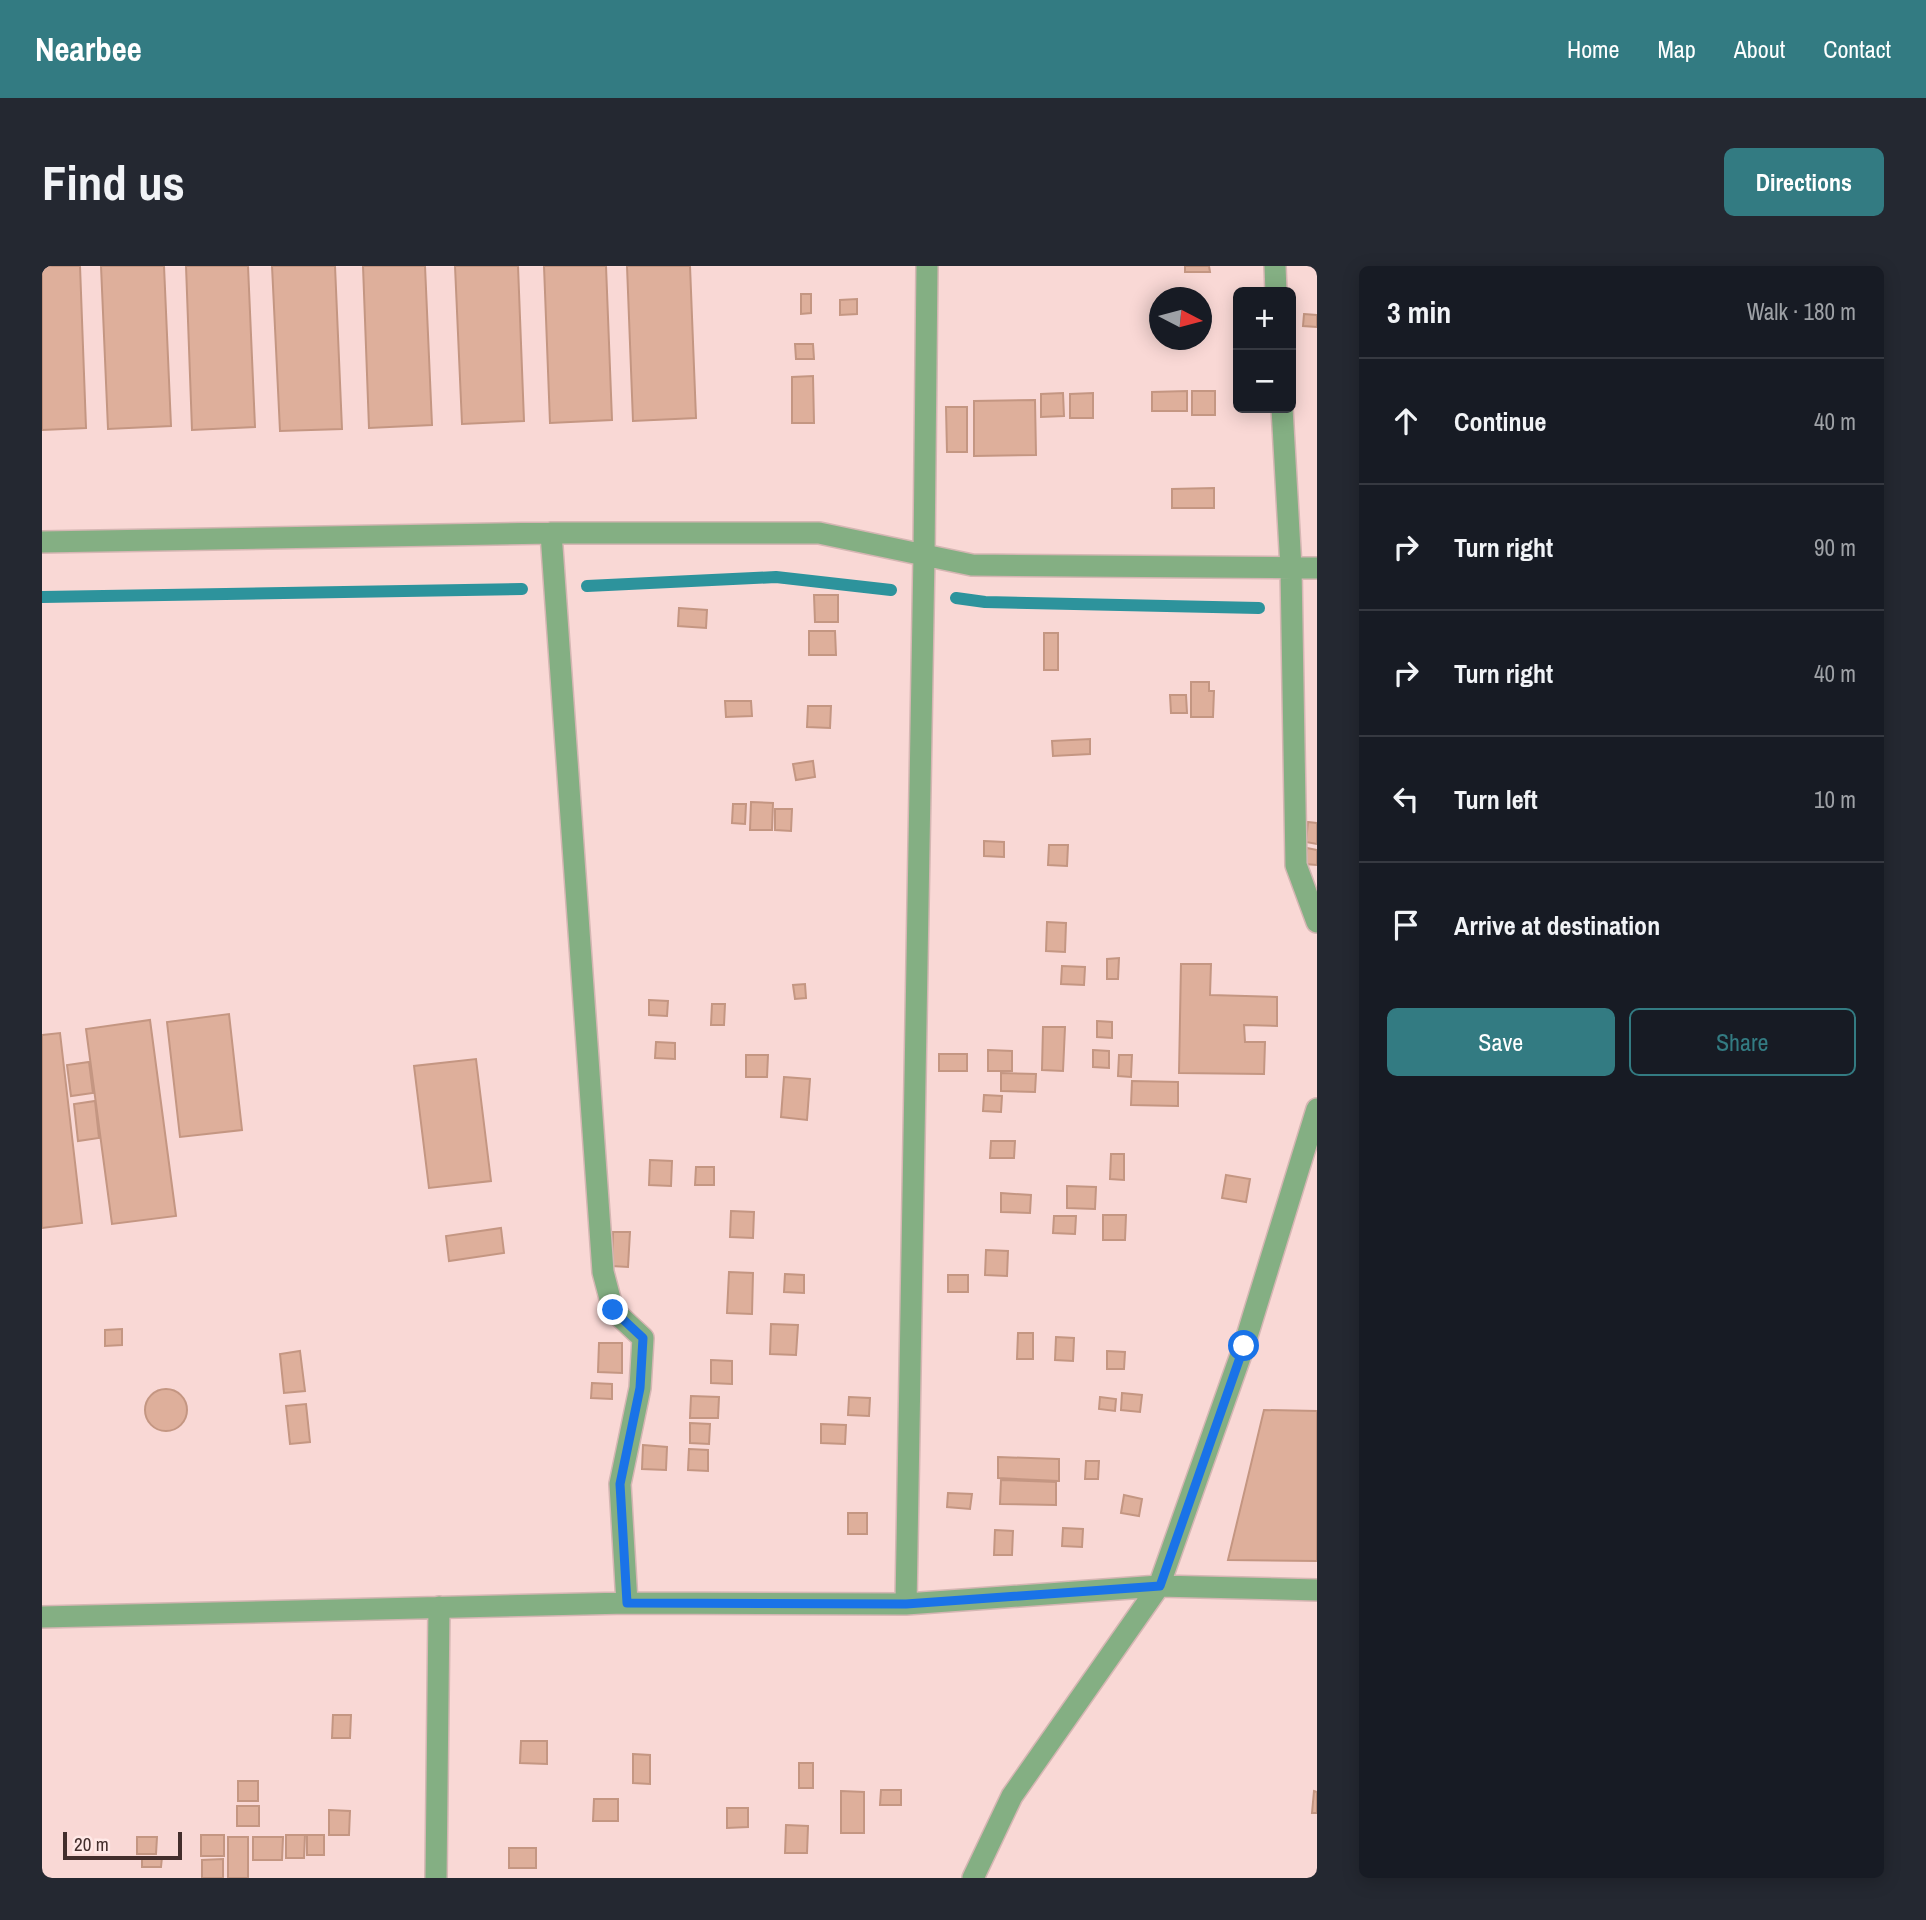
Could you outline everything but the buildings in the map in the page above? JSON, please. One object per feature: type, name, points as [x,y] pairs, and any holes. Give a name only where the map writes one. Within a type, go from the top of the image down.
[{"type":"street","points":[[906,1604],[927,266]]},
{"type":"street","points":[[1275,266],[1276,287]]},
{"type":"street","points":[[1282,413],[1291,568],[1296,865],[1317,922]]},
{"type":"street","points":[[551,533],[603,1272],[613,1310],[643,1338],[640,1388],[620,1484],[627,1603]]},
{"type":"street","points":[[42,542],[551,533],[819,533],[972,565],[1317,568]]},
{"type":"street","points":[[973,1878],[1012,1796],[1160,1586],[1244,1346],[1317,1109]]},
{"type":"street","points":[[42,1617],[627,1603],[906,1604],[1160,1586],[1317,1590]]},
{"type":"street","points":[[436,1878],[439,1607]]},
{"type":"waterway","points":[[587,586],[776,577],[891,590]]},
{"type":"waterway","points":[[42,597],[522,589]]},
{"type":"waterway","points":[[956,598],[985,602],[1259,608]]},
{"type":"route","points":[[613,1310],[643,1338],[640,1388],[620,1484],[627,1603],[906,1604],[1160,1586],[1244,1346]]}]
